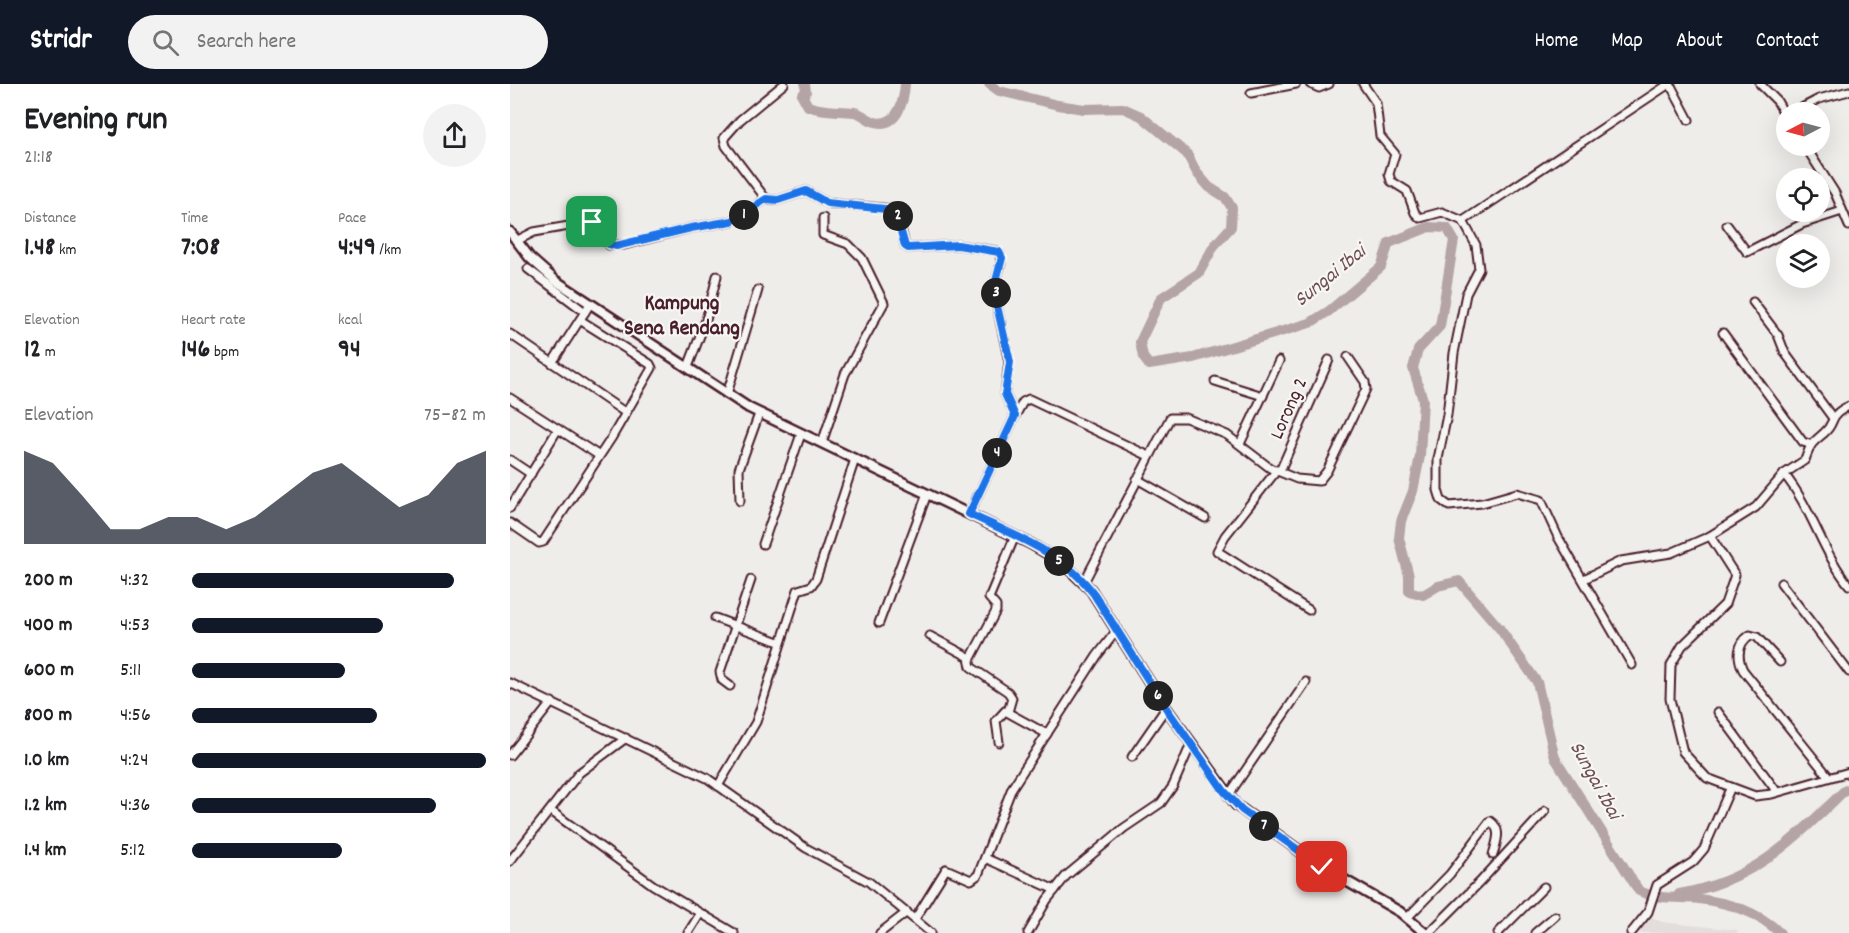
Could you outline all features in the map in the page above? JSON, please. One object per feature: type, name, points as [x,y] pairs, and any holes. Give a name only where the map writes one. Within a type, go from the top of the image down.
[{"type":"main road","points":[[510,232],[548,275],[587,308],[688,368],[759,414],[1015,536],[1057,559],[1084,582],[1166,708],[1228,796],[1250,816],[1322,867],[1407,918],[1425,933]]},
{"type":"street","points":[[766,199],[726,146],[724,138],[740,120],[784,84]]},
{"type":"street","points":[[1251,93],[1296,84]]},
{"type":"street","points":[[1310,84],[1319,88],[1329,84]]},
{"type":"street","points":[[1363,84],[1376,103],[1380,136],[1395,154],[1389,174],[1391,181],[1407,191],[1417,216],[1424,218],[1442,212],[1463,221],[1476,245],[1479,269],[1466,294],[1454,353],[1447,415],[1438,459],[1438,490],[1447,505],[1458,506],[1520,493],[1542,501],[1558,537],[1632,665]]},
{"type":"street","points":[[1463,221],[1669,84],[1689,120]]},
{"type":"street","points":[[1760,84],[1776,104]]},
{"type":"street","points":[[1813,102],[1849,91]]},
{"type":"street","points":[[1811,156],[1830,185],[1849,226]]},
{"type":"street","points":[[516,241],[534,232],[592,222],[599,226],[609,244],[624,245],[691,228],[732,221],[766,199],[778,200],[806,191],[827,203],[893,209],[898,215],[905,246],[908,248],[958,245],[999,252],[1002,258],[996,281],[997,306],[1010,369],[1005,394],[1015,416]]},
{"type":"street","points":[[1727,225],[1747,252],[1802,224],[1842,211]]},
{"type":"street","points":[[822,443],[845,374],[884,303],[862,258],[848,244],[823,235],[823,218]]},
{"type":"street","points":[[528,268],[587,308],[552,363]]},
{"type":"street","points":[[688,368],[706,320],[717,276]]},
{"type":"street","points":[[727,394],[759,290]]},
{"type":"street","points":[[1753,302],[1778,334],[1785,353],[1832,417]]},
{"type":"street","points":[[510,523],[539,543],[543,543],[645,383],[652,366],[580,320]]},
{"type":"street","points":[[1723,333],[1803,442],[1809,444]]},
{"type":"street","points":[[510,335],[626,412]]},
{"type":"street","points":[[1084,582],[1166,422],[1176,416],[1215,429],[1279,471],[1309,482],[1315,482],[1323,477],[1366,389],[1366,384],[1348,357]]},
{"type":"street","name":"Lorong 2","points":[[1309,610],[1217,551],[1225,536],[1279,471],[1329,360]]},
{"type":"street","points":[[1240,444],[1279,361]]},
{"type":"street","points":[[1215,381],[1263,396]]},
{"type":"street","points":[[510,398],[598,455]]},
{"type":"street","points":[[969,514],[1015,416],[1023,402],[1029,399],[1149,456]]},
{"type":"street","points":[[1584,579],[1621,561],[1671,553],[1710,536],[1756,507],[1784,474],[1805,460],[1809,444],[1824,433],[1832,417],[1849,406]]},
{"type":"street","points":[[740,501],[739,469],[759,414]]},
{"type":"street","points":[[510,508],[558,429]]},
{"type":"street","points":[[763,544],[801,434]]},
{"type":"street","points":[[718,786],[756,722],[779,642],[798,590],[810,586],[816,579],[855,459]]},
{"type":"street","points":[[510,460],[531,474]]},
{"type":"street","points":[[1784,474],[1809,510],[1839,573],[1849,585]]},
{"type":"street","points":[[1137,479],[1205,518]]},
{"type":"street","points":[[879,623],[927,494]]},
{"type":"street","points":[[1008,712],[1011,694],[971,667],[970,660],[996,611],[996,606],[989,598],[1015,536]]},
{"type":"street","points":[[1710,536],[1735,575],[1725,604],[1692,635],[1675,656],[1669,675],[1670,699],[1683,752],[1707,778],[1730,789],[1755,796],[1849,772]]},
{"type":"street","points":[[730,686],[722,680],[720,672],[751,580]]},
{"type":"street","points":[[1781,583],[1849,672]]},
{"type":"street","points":[[715,618],[779,642]]},
{"type":"street","points":[[915,919],[946,869],[973,880],[985,858],[1012,788],[1101,650],[1117,630]]},
{"type":"street","points":[[1780,662],[1757,637],[1750,635],[1741,643],[1739,655],[1743,669],[1828,776]]},
{"type":"street","points":[[930,636],[970,660]]},
{"type":"street","points":[[1228,796],[1306,682]]},
{"type":"street","points":[[510,683],[626,738],[718,786],[806,848],[874,886],[930,933]]},
{"type":"street","points":[[510,755],[552,702]]},
{"type":"street","points":[[1132,757],[1166,708]]},
{"type":"street","points":[[1718,711],[1777,792]]},
{"type":"street","points":[[999,742],[996,721],[1001,713],[1008,712],[1047,734]]},
{"type":"street","points":[[510,861],[584,768],[626,738]]},
{"type":"street","points":[[1028,933],[1054,890],[1078,865],[1161,803],[1173,786],[1191,744]]},
{"type":"street","points":[[1631,933],[1649,907],[1656,888],[1698,858],[1730,789]]},
{"type":"street","points":[[1429,933],[1480,882],[1545,810]]},
{"type":"street","points":[[551,811],[653,885],[734,933]]},
{"type":"street","points":[[1407,918],[1457,864],[1490,821],[1496,826],[1498,833],[1493,855]]},
{"type":"street","points":[[985,858],[1054,890]]},
{"type":"street","points":[[1498,933],[1544,887]]},
{"type":"street","points":[[880,933],[907,912]]},
{"type":"street","points":[[688,933],[700,914]]},
{"type":"street","points":[[1535,933],[1555,916]]},
{"type":"shaded area","points":[[1650,916],[1662,922],[1737,930],[1738,933],[1634,933]]},
{"type":"waterway","name":"Sungai Ibai","points":[[805,84],[806,92],[802,95],[808,106],[857,113],[872,121],[883,123],[889,121],[898,111],[905,84]]},
{"type":"waterway","name":"Sungai Ibai","points":[[989,84],[999,91],[1058,105],[1084,109],[1123,108],[1141,116],[1187,154],[1197,173],[1209,187],[1225,197],[1232,208],[1231,227],[1214,246],[1199,273],[1161,298],[1140,342],[1143,357],[1149,365],[1193,358],[1310,323],[1329,311],[1381,267],[1389,243],[1429,227],[1447,228],[1454,240],[1440,326],[1418,350],[1413,368],[1423,400],[1420,456],[1413,491],[1401,521],[1399,538],[1409,576],[1409,591],[1423,595],[1438,586],[1459,581],[1500,629],[1537,682],[1555,758],[1639,891],[1661,897],[1722,903],[1742,909],[1762,919],[1780,933]]},
{"type":"waterway","points":[[1679,894],[1706,888],[1751,869],[1789,842],[1844,791],[1849,789]]},
{"type":"district","name":"Kampung Sena Rendang","points":[[682,316]]},
{"type":"route","points":[[592,222],[599,226],[606,241],[616,246],[736,220],[766,199],[778,200],[789,194],[806,191],[827,203],[895,210],[905,246],[908,248],[958,245],[999,252],[1002,258],[996,281],[997,306],[1010,362],[1005,394],[1015,416],[969,514],[1046,552],[1063,563],[1084,582],[1220,786],[1236,805],[1322,867]]}]
